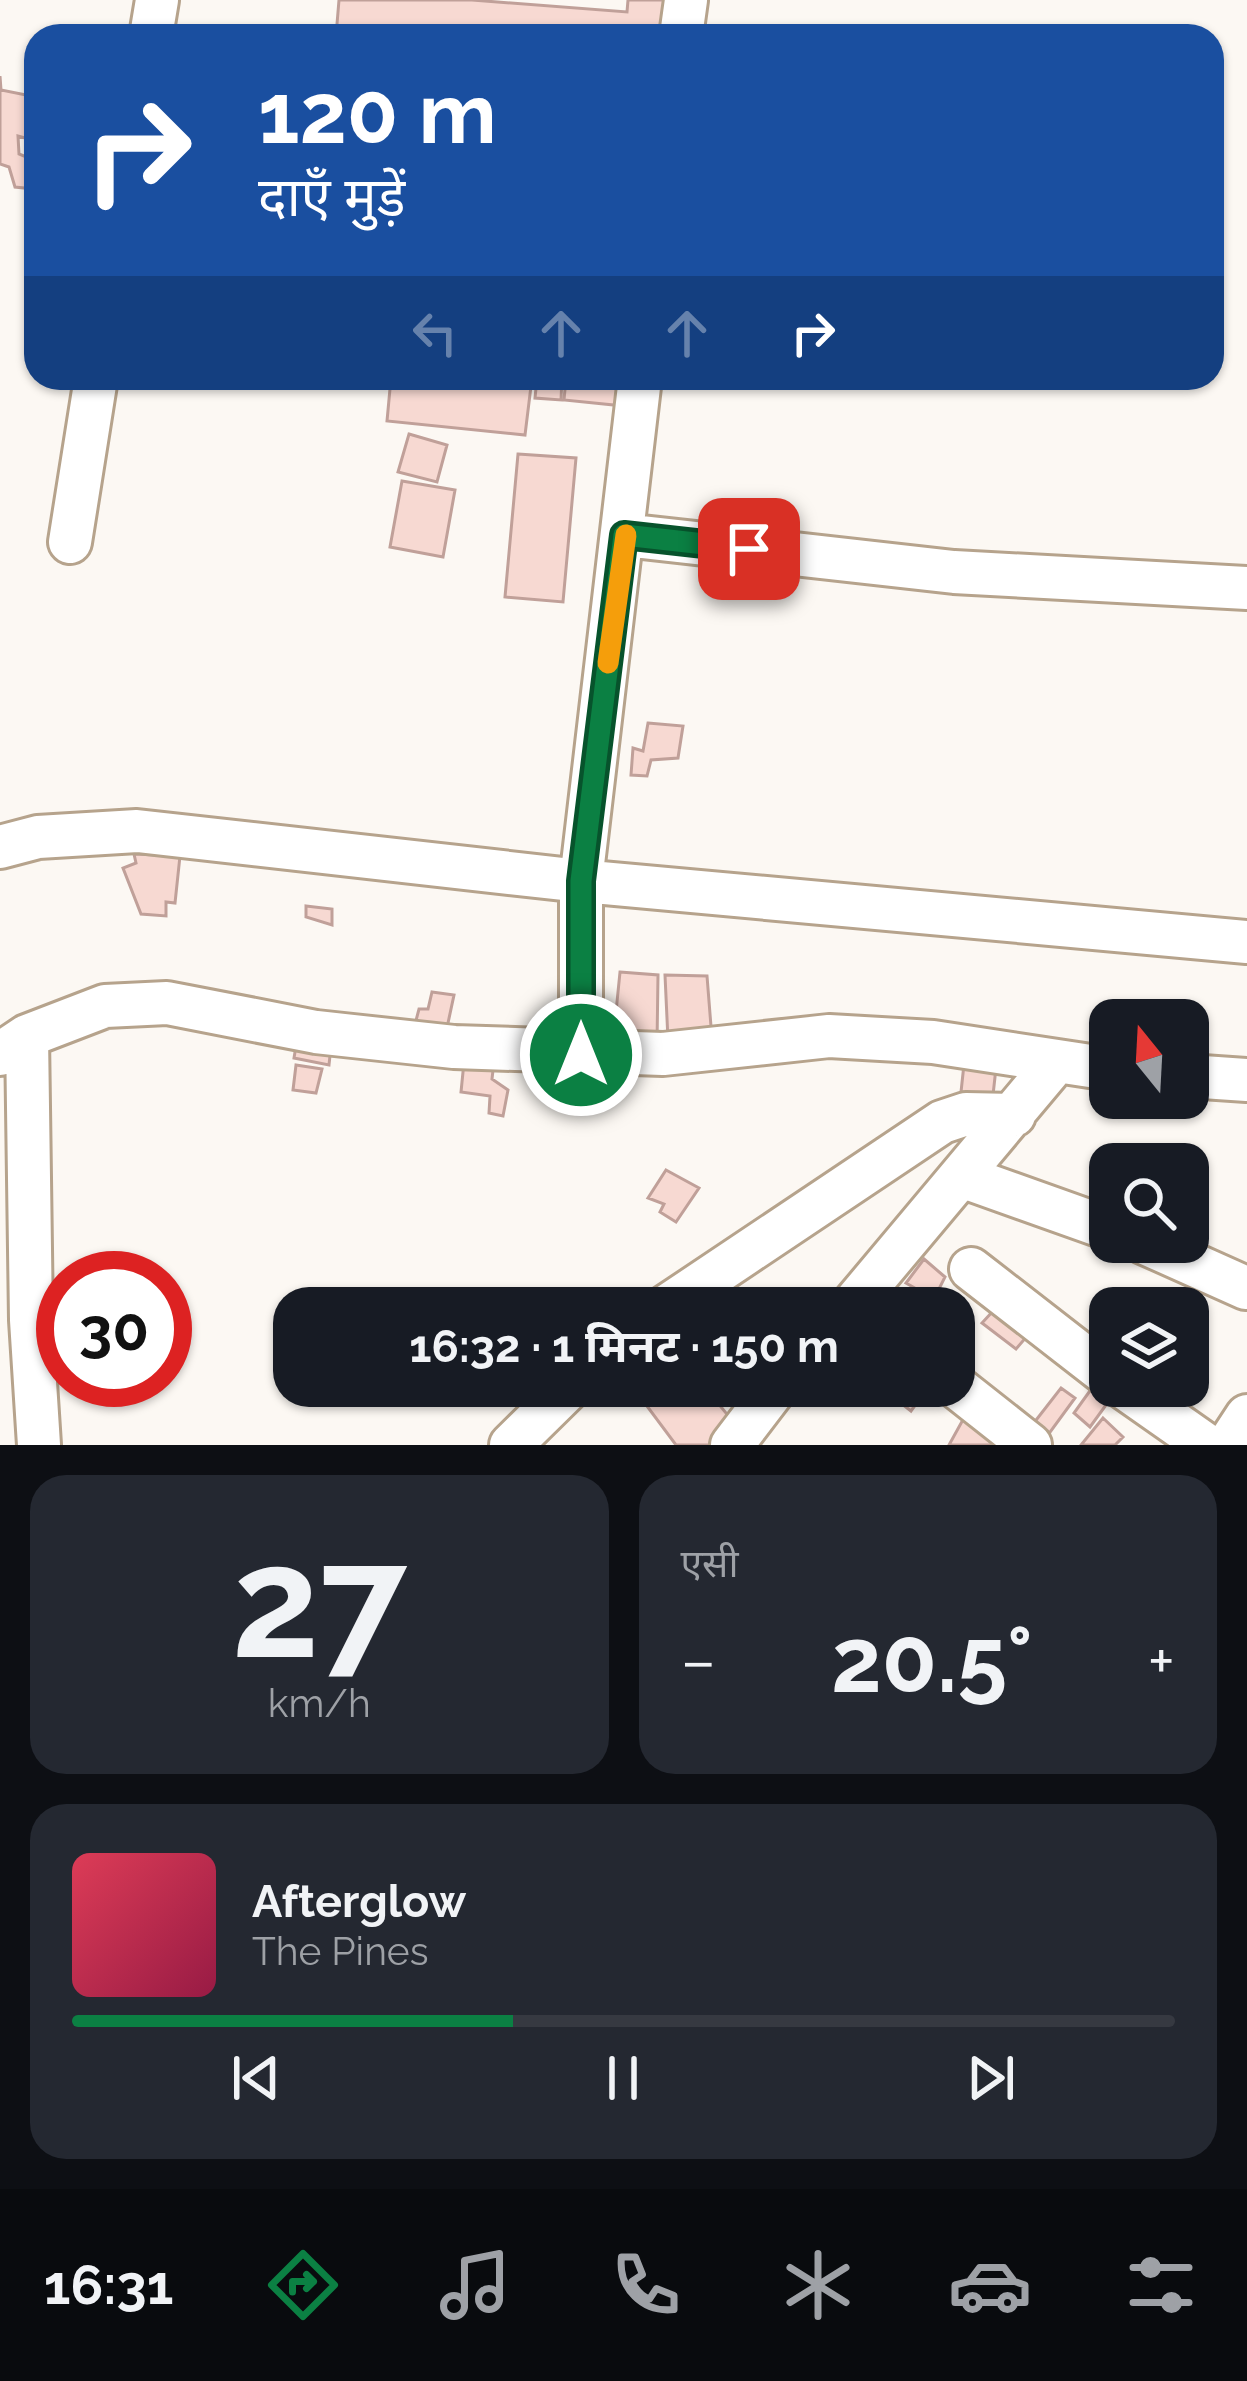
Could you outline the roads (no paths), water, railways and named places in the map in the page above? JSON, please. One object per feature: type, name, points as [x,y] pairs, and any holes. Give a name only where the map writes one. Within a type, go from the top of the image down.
[{"type":"street","points":[[70,542],[94,390]]},
{"type":"street","points":[[581,1055],[581,881],[639,390]]},
{"type":"street","points":[[624,535],[954,572],[1247,588]]},
{"type":"street","points":[[0,847],[38,837],[136,831],[581,881],[1247,942]]},
{"type":"street","points":[[39,1445],[13,1045],[105,1006],[167,1004],[316,1032],[581,1055],[696,1053],[829,1036],[932,1042],[1089,1066]]},
{"type":"street","points":[[871,1287],[1058,1061]]},
{"type":"street","points":[[1209,1077],[1247,1080]]},
{"type":"street","points":[[695,1287],[942,1122],[966,1114],[1014,1114]]},
{"type":"street","points":[[964,1177],[1089,1222]]},
{"type":"street","points":[[1190,1263],[1246,1288]]},
{"type":"street","points":[[971,1269],[1089,1361]]},
{"type":"street","points":[[975,1402],[1030,1445]]},
{"type":"street","points":[[511,1445],[550,1407]]},
{"type":"street","points":[[732,1445],[761,1407]]},
{"type":"street","points":[[1152,1407],[1206,1445]]},
{"type":"street","points":[[1228,1445],[1247,1416]]}]
